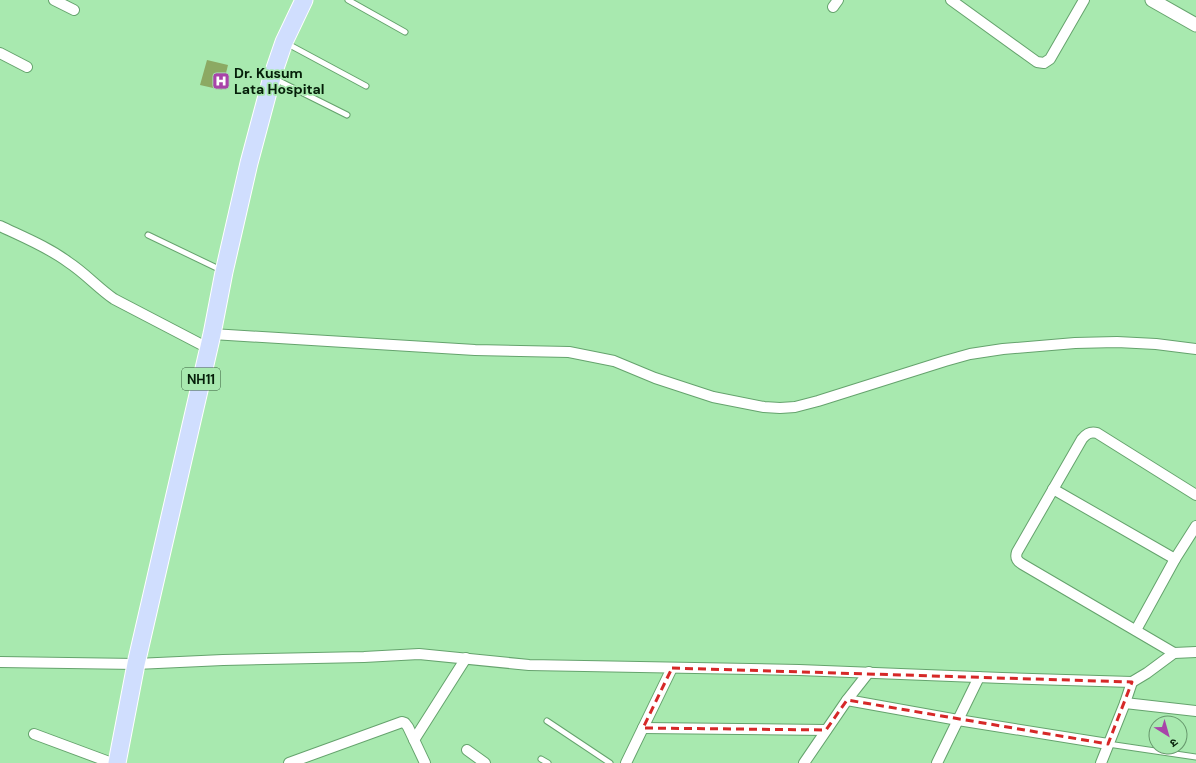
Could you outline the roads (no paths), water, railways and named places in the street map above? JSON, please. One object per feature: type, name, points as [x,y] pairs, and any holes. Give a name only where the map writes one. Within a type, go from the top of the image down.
[{"type":"highway","name":"NH11","points":[[117,763],[136,664],[210,341],[249,162],[272,77],[284,42],[304,0]]},
{"type":"street","points":[[54,0],[74,10]]},
{"type":"street","points":[[951,0],[1037,62],[1044,64],[1050,59],[1084,0]]},
{"type":"street","points":[[1152,0],[1196,25]]},
{"type":"street","points":[[0,53],[27,67]]},
{"type":"street","points":[[0,226],[68,261],[114,299],[210,341],[569,352],[614,361],[655,378],[713,397],[764,407],[795,407],[970,354],[1003,349],[1075,343],[1117,342],[1156,344],[1196,349]]},
{"type":"street","points":[[1196,495],[1097,433],[1092,432],[1085,435],[1082,439],[1017,552],[1016,557],[1022,564],[1174,653],[1196,652]]},
{"type":"street","points":[[1053,489],[1175,559]]},
{"type":"street","points":[[1136,630],[1175,559],[1196,526]]},
{"type":"street","points":[[0,662],[136,664],[419,654],[529,665],[869,672],[1132,682],[1174,653]]},
{"type":"street","points":[[414,740],[466,658]]},
{"type":"street","points":[[626,763],[672,668]]},
{"type":"street","points":[[804,763],[847,700],[869,672]]},
{"type":"street","points":[[937,763],[979,677]]},
{"type":"street","points":[[1101,763],[1132,682]]},
{"type":"street","points":[[847,700],[958,720],[1108,744]]},
{"type":"street","points":[[1125,703],[1196,711]]},
{"type":"street","points":[[289,763],[400,723],[407,725],[425,763]]},
{"type":"street","points":[[643,728],[826,730]]},
{"type":"street","points":[[34,734],[112,763]]},
{"type":"street","points":[[467,750],[485,763]]},
{"type":"lane","points":[[348,0],[405,32]]},
{"type":"lane","points":[[284,42],[366,86]]},
{"type":"lane","points":[[272,77],[347,115]]},
{"type":"lane","points":[[148,235],[224,272]]},
{"type":"lane","points":[[547,721],[610,763]]},
{"type":"lane","points":[[1108,744],[1196,757]]},
{"type":"lane","points":[[541,759],[548,763]]},
{"type":"place","name":"Dr. Kusum Lata Hospital","points":[[221,81]]}]
